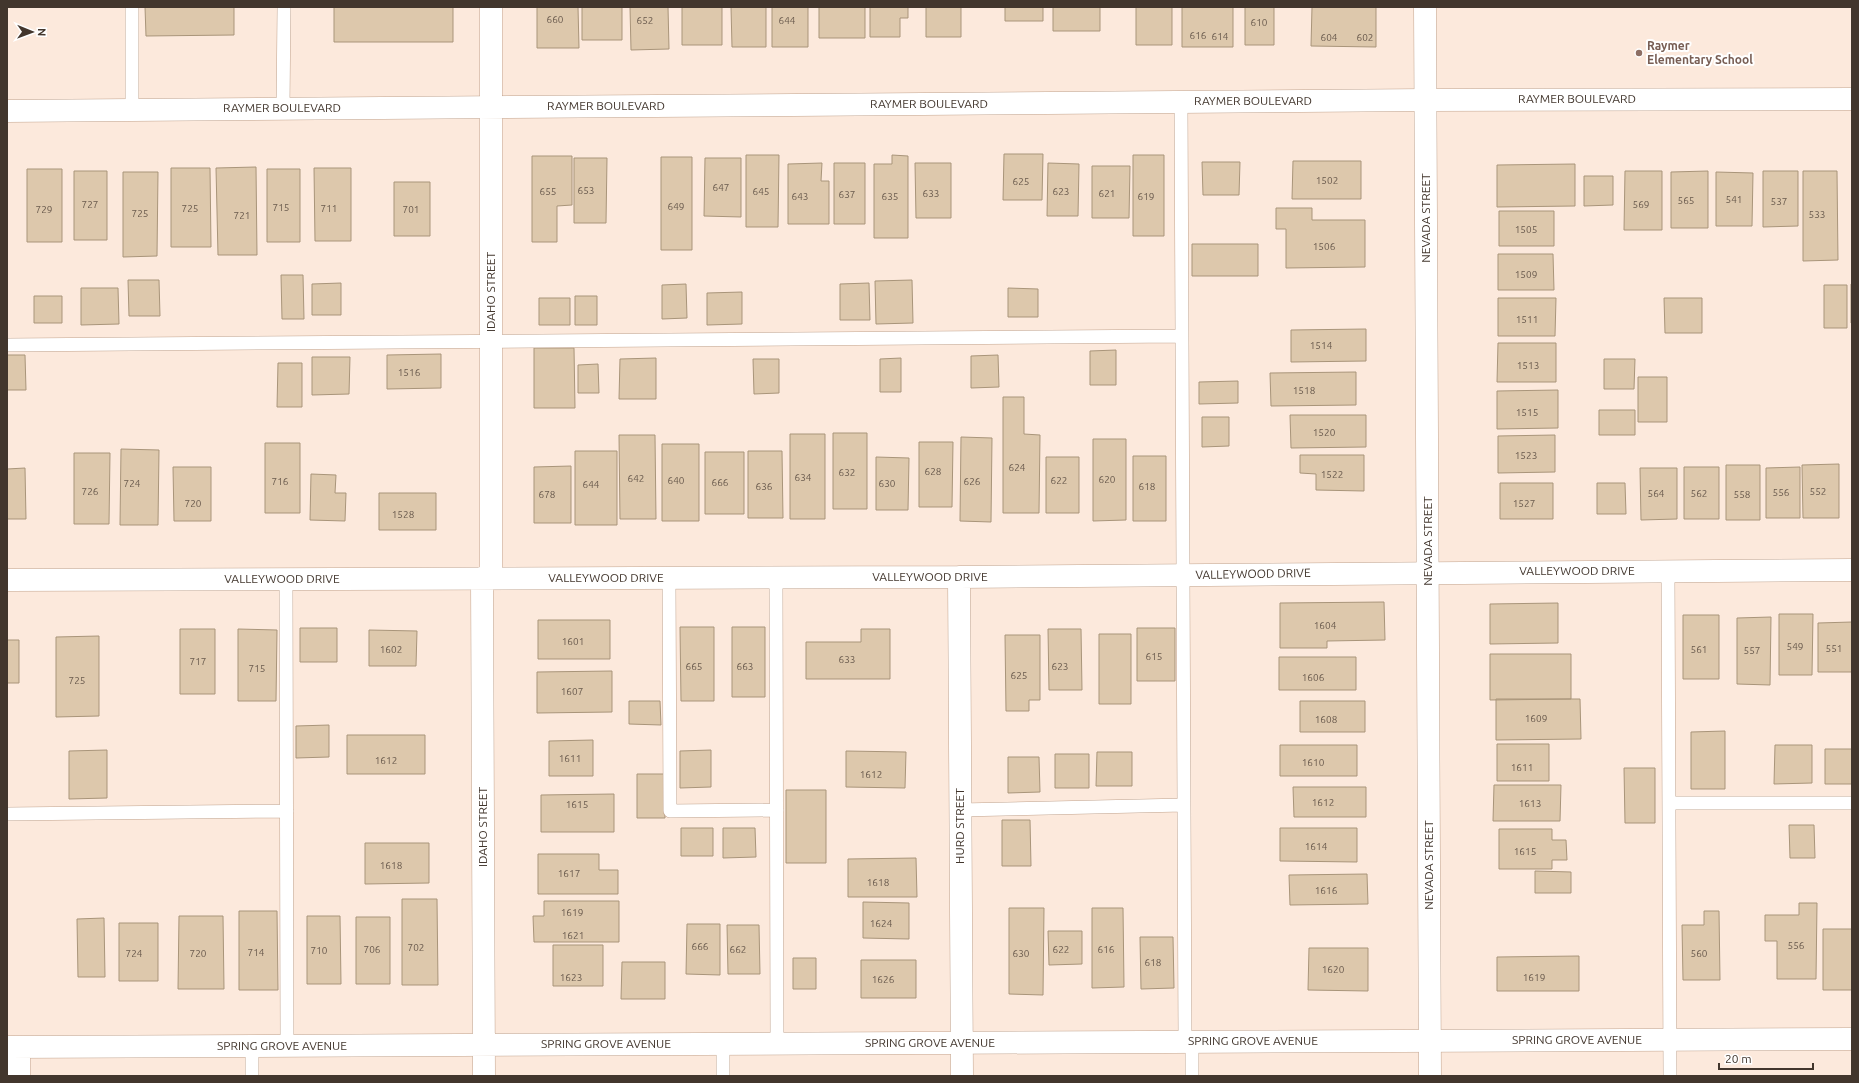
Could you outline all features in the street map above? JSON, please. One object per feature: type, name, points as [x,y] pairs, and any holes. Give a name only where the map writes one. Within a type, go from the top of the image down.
[{"type":"street","name":"IDAHO STREET","points":[[484,1076],[486,578],[491,341],[491,7]]},
{"type":"street","name":"NEVADA STREET","points":[[1425,7],[1430,1076]]},
{"type":"street","name":"RAYMER BOULEVARD","points":[[7,111],[1426,100],[1852,99]]},
{"type":"street","name":"VALLEYWOOD DRIVE","points":[[7,580],[959,577],[1428,572],[1852,570]]},
{"type":"street","name":"HURD STREET","points":[[959,577],[962,1076]]},
{"type":"street","name":"SPRING GROVE AVENUE","points":[[13,1047],[1852,1039]]},
{"type":"street","points":[[13,1047],[20,1076]]},
{"type":"lane","points":[[132,7],[132,110]]},
{"type":"lane","points":[[283,108],[284,7]]},
{"type":"lane","points":[[1181,102],[1184,805],[1188,1042],[1192,1076]]},
{"type":"lane","points":[[7,345],[1182,336]]},
{"type":"lane","points":[[1668,571],[1670,1076]]},
{"type":"lane","points":[[776,577],[777,1044]]},
{"type":"lane","points":[[669,578],[670,811],[777,810]]},
{"type":"lane","points":[[286,579],[287,1046]]},
{"type":"lane","points":[[1669,803],[1852,802]]},
{"type":"lane","points":[[960,810],[1184,805]]},
{"type":"lane","points":[[7,814],[286,811]]},
{"type":"lane","points":[[723,1044],[723,1076]]},
{"type":"lane","points":[[252,1046],[252,1076]]},
{"type":"building","points":[[145,7],[234,7],[234,35],[146,36]]},
{"type":"building","points":[[334,7],[453,7],[453,42],[334,42]]},
{"type":"building","points":[[537,7],[578,7],[579,48],[537,48]]},
{"type":"building","points":[[582,7],[622,7],[622,40],[582,40]]},
{"type":"building","points":[[630,7],[668,7],[669,49],[631,50]]},
{"type":"building","points":[[682,7],[722,7],[722,45],[682,45]]},
{"type":"building","points":[[731,7],[766,7],[766,47],[732,47]]},
{"type":"building","points":[[772,7],[808,7],[808,47],[772,47]]},
{"type":"building","points":[[819,7],[865,7],[865,38],[819,38]]},
{"type":"building","points":[[870,7],[908,7],[908,18],[900,18],[900,37],[870,37]]},
{"type":"building","points":[[926,7],[961,7],[961,37],[926,37]]},
{"type":"building","points":[[1005,7],[1043,7],[1043,21],[1005,21]]},
{"type":"building","points":[[1053,7],[1100,7],[1100,31],[1053,31]]},
{"type":"building","points":[[1136,7],[1172,7],[1172,45],[1136,45]]},
{"type":"building","points":[[1182,7],[1233,7],[1233,47],[1182,47]]},
{"type":"building","points":[[1245,7],[1274,7],[1274,45],[1245,45]]},
{"type":"building","points":[[1312,7],[1376,7],[1376,47],[1311,46]]},
{"type":"building","points":[[1004,154],[1043,154],[1042,200],[1003,200]]},
{"type":"building","points":[[746,155],[779,155],[778,227],[746,227]]},
{"type":"building","points":[[892,155],[908,156],[908,238],[874,238],[874,164],[892,164]]},
{"type":"building","points":[[1133,155],[1164,155],[1164,236],[1133,236]]},
{"type":"building","points":[[532,156],[572,156],[572,205],[557,206],[557,242],[532,242]]},
{"type":"building","points":[[661,157],[692,157],[692,250],[661,250]]},
{"type":"building","points":[[574,158],[607,158],[606,223],[574,223]]},
{"type":"building","points":[[705,158],[741,158],[741,217],[704,216]]},
{"type":"building","points":[[1293,161],[1361,161],[1361,199],[1292,199]]},
{"type":"building","points":[[1202,162],[1240,162],[1239,195],[1203,195]]},
{"type":"building","points":[[822,163],[821,181],[829,181],[829,224],[788,224],[788,164]]},
{"type":"building","points":[[834,163],[865,163],[865,224],[834,224]]},
{"type":"building","points":[[915,163],[951,163],[951,218],[916,218]]},
{"type":"building","points":[[1048,163],[1079,164],[1078,216],[1047,216]]},
{"type":"building","points":[[1575,164],[1575,206],[1497,207],[1497,165]]},
{"type":"building","points":[[1092,166],[1130,166],[1129,218],[1092,218]]},
{"type":"building","points":[[256,167],[257,255],[218,255],[216,168]]},
{"type":"building","points":[[171,168],[210,168],[211,247],[171,247]]},
{"type":"building","points":[[314,168],[351,168],[351,241],[315,241]]},
{"type":"building","points":[[27,169],[62,169],[62,242],[27,242]]},
{"type":"building","points":[[267,169],[300,169],[300,242],[267,242]]},
{"type":"building","points":[[74,171],[107,171],[107,240],[74,240]]},
{"type":"building","points":[[1625,171],[1662,171],[1662,230],[1624,230]]},
{"type":"building","points":[[1708,171],[1708,228],[1671,228],[1671,172]]},
{"type":"building","points":[[1763,171],[1798,171],[1798,226],[1763,227]]},
{"type":"building","points":[[1803,171],[1837,171],[1838,260],[1803,261]]},
{"type":"building","points":[[123,172],[158,172],[157,256],[123,257]]},
{"type":"building","points":[[1716,172],[1753,173],[1752,226],[1716,226]]},
{"type":"building","points":[[1584,176],[1613,176],[1613,205],[1584,206]]},
{"type":"building","points":[[394,182],[430,182],[430,236],[394,236]]},
{"type":"building","points":[[1276,208],[1312,208],[1312,220],[1365,220],[1365,267],[1286,268],[1286,229],[1276,229]]},
{"type":"building","points":[[1499,211],[1554,211],[1554,246],[1499,246]]},
{"type":"building","points":[[1192,244],[1258,244],[1258,276],[1192,276]]},
{"type":"building","points":[[1498,254],[1553,254],[1554,290],[1498,290]]},
{"type":"building","points":[[281,275],[303,275],[304,319],[282,319]]},
{"type":"building","points":[[128,280],[159,280],[160,316],[129,316]]},
{"type":"building","points":[[912,280],[913,323],[876,324],[875,281]]},
{"type":"building","points":[[341,283],[341,315],[312,315],[312,284]]},
{"type":"building","points":[[869,283],[870,320],[840,320],[840,284]]},
{"type":"building","points":[[686,284],[687,318],[662,319],[662,285]]},
{"type":"building","points":[[1852,284],[1852,323],[1851,323]]},
{"type":"building","points":[[1824,285],[1847,285],[1847,328],[1824,328]]},
{"type":"building","points":[[81,288],[118,288],[119,324],[81,325]]},
{"type":"building","points":[[1008,288],[1038,289],[1038,317],[1008,317]]},
{"type":"building","points":[[742,292],[742,324],[707,325],[707,293]]},
{"type":"building","points":[[34,296],[62,296],[62,323],[34,323]]},
{"type":"building","points":[[575,296],[597,296],[597,325],[575,325]]},
{"type":"building","points":[[539,298],[570,298],[570,325],[539,325]]},
{"type":"building","points":[[1498,298],[1556,298],[1555,336],[1498,336]]},
{"type":"building","points":[[1664,298],[1702,298],[1702,333],[1665,333]]},
{"type":"building","points":[[1366,329],[1366,361],[1291,362],[1291,330]]},
{"type":"building","points":[[1498,343],[1556,343],[1556,382],[1497,382]]},
{"type":"building","points":[[534,348],[574,348],[575,408],[534,408]]},
{"type":"building","points":[[1116,350],[1116,385],[1090,385],[1090,351]]},
{"type":"building","points":[[441,354],[441,388],[387,389],[387,355]]},
{"type":"building","points":[[7,355],[25,355],[26,390],[7,390]]},
{"type":"building","points":[[998,355],[999,387],[971,388],[971,356]]},
{"type":"building","points":[[312,357],[350,357],[349,394],[312,395]]},
{"type":"building","points":[[656,358],[656,399],[619,399],[620,359]]},
{"type":"building","points":[[901,358],[901,392],[880,392],[880,359]]},
{"type":"building","points":[[753,359],[779,359],[779,393],[754,394]]},
{"type":"building","points":[[1604,359],[1635,359],[1634,389],[1604,389]]},
{"type":"building","points":[[278,363],[302,363],[302,407],[277,407]]},
{"type":"building","points":[[598,364],[599,393],[578,393],[578,365]]},
{"type":"building","points":[[1356,372],[1356,405],[1271,406],[1270,373]]},
{"type":"building","points":[[1638,377],[1667,377],[1667,422],[1638,422]]},
{"type":"building","points":[[1238,381],[1238,403],[1199,404],[1199,382]]},
{"type":"building","points":[[1558,390],[1558,428],[1497,429],[1497,391]]},
{"type":"building","points":[[1003,397],[1024,397],[1024,434],[1040,435],[1039,513],[1003,513]]},
{"type":"building","points":[[1599,410],[1635,410],[1635,435],[1599,435]]},
{"type":"building","points":[[1290,415],[1366,415],[1366,447],[1291,448]]},
{"type":"building","points":[[1202,417],[1229,417],[1229,446],[1202,447]]},
{"type":"building","points":[[833,433],[867,433],[867,509],[833,509]]},
{"type":"building","points":[[790,434],[825,434],[825,519],[790,519]]},
{"type":"building","points":[[619,435],[655,435],[656,519],[620,519]]},
{"type":"building","points":[[1555,435],[1555,472],[1498,473],[1498,436]]},
{"type":"building","points":[[961,437],[992,438],[991,522],[960,521]]},
{"type":"building","points":[[1093,439],[1126,439],[1126,520],[1093,521]]},
{"type":"building","points":[[919,442],[953,442],[952,507],[919,507]]},
{"type":"building","points":[[265,443],[300,443],[300,513],[265,513]]},
{"type":"building","points":[[662,444],[699,444],[699,521],[662,521]]},
{"type":"building","points":[[121,449],[159,450],[158,525],[120,525]]},
{"type":"building","points":[[575,451],[617,451],[617,525],[575,525]]},
{"type":"building","points":[[748,451],[782,451],[783,518],[748,518]]},
{"type":"building","points":[[705,452],[744,452],[744,514],[705,514]]},
{"type":"building","points":[[74,453],[110,453],[109,524],[74,524]]},
{"type":"building","points":[[1300,455],[1364,455],[1364,491],[1316,490],[1316,474],[1300,473]]},
{"type":"building","points":[[1133,456],[1166,456],[1166,521],[1133,521]]},
{"type":"building","points":[[876,457],[909,458],[908,510],[876,510]]},
{"type":"building","points":[[1046,457],[1079,457],[1079,513],[1046,513]]},
{"type":"building","points":[[1839,464],[1839,518],[1803,518],[1802,465]]},
{"type":"building","points":[[1726,465],[1760,465],[1760,520],[1726,520]]},
{"type":"building","points":[[571,466],[571,523],[534,523],[534,467]]},
{"type":"building","points":[[173,467],[211,467],[211,521],[174,521]]},
{"type":"building","points":[[1684,467],[1719,467],[1719,519],[1684,519]]},
{"type":"building","points":[[1800,467],[1800,518],[1766,518],[1766,468]]},
{"type":"building","points":[[25,468],[26,519],[7,519],[7,469]]},
{"type":"building","points":[[1640,468],[1677,468],[1677,519],[1641,520]]},
{"type":"building","points":[[311,474],[336,475],[335,493],[346,493],[345,521],[310,520]]},
{"type":"building","points":[[1500,483],[1553,483],[1553,519],[1500,519]]},
{"type":"building","points":[[1597,483],[1625,483],[1626,514],[1597,514]]},
{"type":"building","points":[[379,493],[436,493],[436,530],[379,530]]},
{"type":"building","points":[[1384,602],[1385,640],[1327,641],[1327,648],[1280,648],[1280,603]]},
{"type":"building","points":[[1558,603],[1558,643],[1490,644],[1490,604]]},
{"type":"building","points":[[1779,614],[1813,614],[1812,675],[1779,675]]},
{"type":"building","points":[[1683,615],[1719,615],[1719,679],[1683,679]]},
{"type":"building","points":[[1771,617],[1770,685],[1737,684],[1737,618]]},
{"type":"building","points":[[538,620],[610,620],[610,659],[538,659]]},
{"type":"building","points":[[1852,622],[1852,672],[1818,672],[1818,623]]},
{"type":"building","points":[[680,627],[714,627],[714,701],[681,701]]},
{"type":"building","points":[[732,627],[765,627],[765,697],[732,697]]},
{"type":"building","points":[[300,628],[337,628],[337,662],[300,662]]},
{"type":"building","points":[[1137,628],[1175,628],[1175,681],[1137,681]]},
{"type":"building","points":[[180,629],[215,629],[215,694],[180,694]]},
{"type":"building","points":[[238,629],[277,630],[276,701],[238,701]]},
{"type":"building","points":[[861,629],[890,629],[890,679],[806,679],[806,642],[861,642]]},
{"type":"building","points":[[1048,629],[1081,629],[1082,690],[1049,690]]},
{"type":"building","points":[[369,630],[417,631],[416,666],[369,666]]},
{"type":"building","points":[[1099,634],[1131,634],[1131,704],[1099,704]]},
{"type":"building","points":[[1005,635],[1040,635],[1040,700],[1029,700],[1029,711],[1006,711]]},
{"type":"building","points":[[99,636],[99,716],[56,717],[56,637]]},
{"type":"building","points":[[7,640],[19,640],[19,683],[7,683]]},
{"type":"building","points":[[1490,654],[1571,654],[1571,699],[1490,700]]},
{"type":"building","points":[[1279,657],[1356,657],[1356,690],[1279,690]]},
{"type":"building","points":[[612,671],[612,712],[537,713],[537,672]]},
{"type":"building","points":[[1496,699],[1580,699],[1581,739],[1496,740]]},
{"type":"building","points":[[629,701],[660,701],[661,725],[629,724]]},
{"type":"building","points":[[1300,701],[1365,701],[1365,732],[1300,732]]},
{"type":"building","points":[[329,725],[329,757],[296,758],[296,726]]},
{"type":"building","points":[[1725,731],[1725,789],[1691,789],[1691,732]]},
{"type":"building","points":[[347,735],[425,735],[425,774],[347,774]]},
{"type":"building","points":[[593,740],[593,776],[549,776],[549,741]]},
{"type":"building","points":[[1497,744],[1549,744],[1549,781],[1497,781]]},
{"type":"building","points":[[1280,745],[1357,745],[1357,776],[1280,776]]},
{"type":"building","points":[[1775,745],[1812,745],[1812,783],[1774,784]]},
{"type":"building","points":[[1825,749],[1852,749],[1852,784],[1825,784]]},
{"type":"building","points":[[107,750],[107,798],[69,799],[69,751]]},
{"type":"building","points":[[711,750],[711,787],[680,788],[680,751]]},
{"type":"building","points":[[846,751],[906,752],[905,788],[846,787]]},
{"type":"building","points":[[1097,752],[1132,752],[1132,786],[1096,786]]},
{"type":"building","points":[[1055,754],[1089,754],[1089,788],[1055,788]]},
{"type":"building","points":[[1008,757],[1039,757],[1040,792],[1008,793]]},
{"type":"building","points":[[1624,768],[1655,768],[1655,823],[1625,823]]},
{"type":"building","points":[[637,774],[665,774],[665,818],[637,818]]},
{"type":"building","points":[[1494,785],[1561,785],[1560,821],[1493,821]]},
{"type":"building","points":[[1293,787],[1366,787],[1366,817],[1294,817]]},
{"type":"building","points":[[786,790],[826,790],[826,863],[786,863]]},
{"type":"building","points":[[614,794],[614,832],[541,832],[541,795]]},
{"type":"building","points":[[1002,820],[1030,820],[1031,866],[1002,866]]},
{"type":"building","points":[[1789,825],[1814,825],[1815,858],[1790,858]]},
{"type":"building","points":[[681,828],[713,828],[713,856],[681,856]]},
{"type":"building","points":[[723,828],[755,828],[756,857],[723,858]]},
{"type":"building","points":[[1280,828],[1357,828],[1357,862],[1280,861]]},
{"type":"building","points":[[1499,829],[1552,829],[1552,840],[1566,840],[1567,860],[1552,860],[1552,869],[1499,869]]},
{"type":"building","points":[[365,843],[429,843],[429,883],[365,884]]},
{"type":"building","points":[[538,854],[599,854],[599,870],[618,870],[618,894],[538,894]]},
{"type":"building","points":[[916,858],[917,897],[848,897],[848,859]]},
{"type":"building","points":[[1535,871],[1571,872],[1571,893],[1535,893]]},
{"type":"building","points":[[1367,874],[1368,904],[1290,905],[1289,875]]},
{"type":"building","points":[[402,899],[437,899],[438,985],[402,985]]},
{"type":"building","points":[[544,901],[619,901],[619,942],[534,942],[533,916],[544,916]]},
{"type":"building","points":[[863,902],[909,903],[909,939],[863,938]]},
{"type":"building","points":[[1799,903],[1817,903],[1816,979],[1777,979],[1777,941],[1765,941],[1765,915],[1799,915]]},
{"type":"building","points":[[1009,908],[1044,908],[1043,995],[1009,994]]},
{"type":"building","points":[[1092,908],[1123,908],[1124,987],[1092,988]]},
{"type":"building","points":[[239,911],[277,911],[278,990],[239,990]]},
{"type":"building","points":[[1704,911],[1719,911],[1720,980],[1683,980],[1682,925],[1704,925]]},
{"type":"building","points":[[179,916],[223,916],[224,989],[178,989]]},
{"type":"building","points":[[307,916],[340,916],[341,984],[307,984]]},
{"type":"building","points":[[356,917],[390,917],[390,984],[356,984]]},
{"type":"building","points":[[104,918],[105,977],[78,977],[77,919]]},
{"type":"building","points":[[119,923],[158,923],[158,981],[119,981]]},
{"type":"building","points":[[687,924],[720,924],[720,975],[686,974]]},
{"type":"building","points":[[727,925],[759,925],[760,974],[728,974]]},
{"type":"building","points":[[1823,929],[1852,929],[1852,990],[1823,990]]},
{"type":"building","points":[[1048,931],[1082,931],[1082,964],[1049,965]]},
{"type":"building","points":[[1140,937],[1173,937],[1174,988],[1141,989]]},
{"type":"building","points":[[553,945],[603,945],[603,986],[553,986]]},
{"type":"building","points":[[1309,948],[1368,948],[1368,991],[1308,990]]},
{"type":"building","points":[[1579,956],[1579,991],[1497,991],[1497,957]]},
{"type":"building","points":[[793,958],[816,958],[816,989],[793,989]]},
{"type":"building","points":[[861,960],[916,960],[916,998],[861,998]]},
{"type":"building","points":[[622,962],[665,962],[665,999],[621,999]]},
{"type":"place","name":"Raymer Elementary School","points":[[1639,53]]}]
